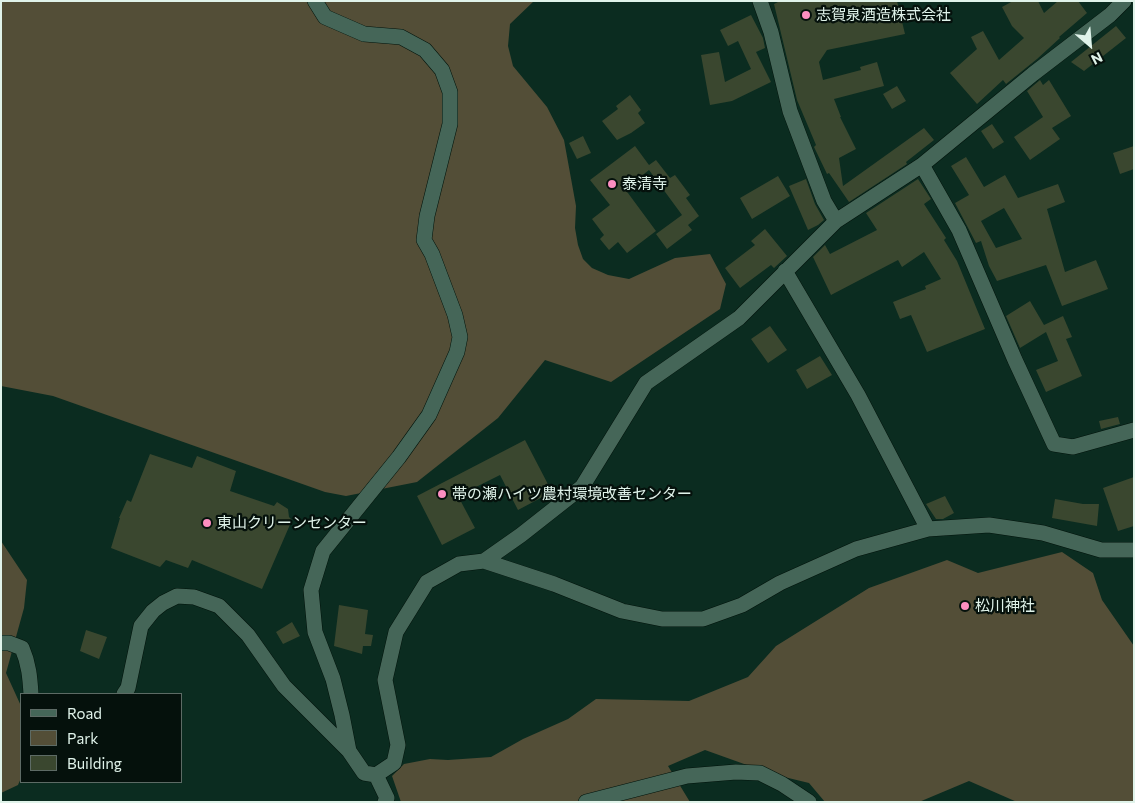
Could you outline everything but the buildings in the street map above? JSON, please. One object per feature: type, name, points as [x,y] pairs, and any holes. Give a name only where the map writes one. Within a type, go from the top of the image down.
[{"type":"street","points":[[315,1],[325,17],[364,34],[401,37],[425,50],[442,70],[450,92],[450,124],[427,216],[424,240],[432,254],[455,314],[460,337],[457,352],[429,415],[399,457],[323,552],[311,590],[315,632],[333,679],[349,751]]},
{"type":"street","points":[[760,1],[772,32],[790,111],[824,201],[836,222]]},
{"type":"street","points":[[484,561],[521,535],[582,487],[646,382],[738,318],[836,222],[922,165],[1033,74],[1110,15],[1124,1]]},
{"type":"street","points":[[1133,1],[1134,6]]},
{"type":"street","points":[[922,165],[959,230],[1015,360],[1054,444],[1073,447],[1134,430]]},
{"type":"street","points":[[784,271],[858,395],[928,529]]},
{"type":"street","points":[[125,693],[128,688],[141,626],[162,603],[178,596],[194,597],[219,606],[242,629],[284,686],[349,751],[364,773],[376,775],[394,763],[398,745],[385,680],[396,632],[427,582],[459,564],[484,561],[554,584],[622,611],[662,619],[703,619],[742,605],[780,583],[856,549],[928,529],[990,525],[1043,533],[1101,550],[1134,550]]},
{"type":"street","points":[[1,643],[9,643],[22,648],[28,666],[31,693]]},
{"type":"street","points":[[586,802],[687,776],[736,772],[760,773],[782,784],[809,802]]},
{"type":"street","points":[[376,775],[388,800]]},
{"type":"green space","points":[[1,1],[534,1],[510,24],[508,46],[513,66],[547,107],[564,140],[576,206],[575,228],[583,259],[592,268],[608,275],[629,279],[675,258],[710,254],[726,284],[720,309],[611,382],[545,360],[498,418],[417,482],[346,496],[325,492],[53,396],[1,386]]},
{"type":"green space","points":[[1,541],[27,580],[24,608],[6,673],[20,704],[20,780],[18,785],[1,793]]},
{"type":"green space","points":[[1062,552],[1093,573],[1102,600],[1134,646],[1134,802],[1017,802],[969,781],[919,802],[825,802],[809,783],[772,774],[705,750],[668,766],[690,802],[401,802],[392,776],[404,764],[430,759],[448,760],[491,757],[523,739],[568,719],[596,699],[689,701],[748,677],[776,646],[869,588],[947,560],[978,573]]},
{"type":"place","name":"志賀泉酒造株式会社","points":[[806,15]]},
{"type":"place","name":"泰清寺","points":[[612,184]]},
{"type":"place","name":"帯の瀬ハイツ農村環境改善センター","points":[[442,494]]},
{"type":"place","name":"東山クリーンセンター","points":[[207,523]]},
{"type":"place","name":"松川神社","points":[[965,606]]}]
